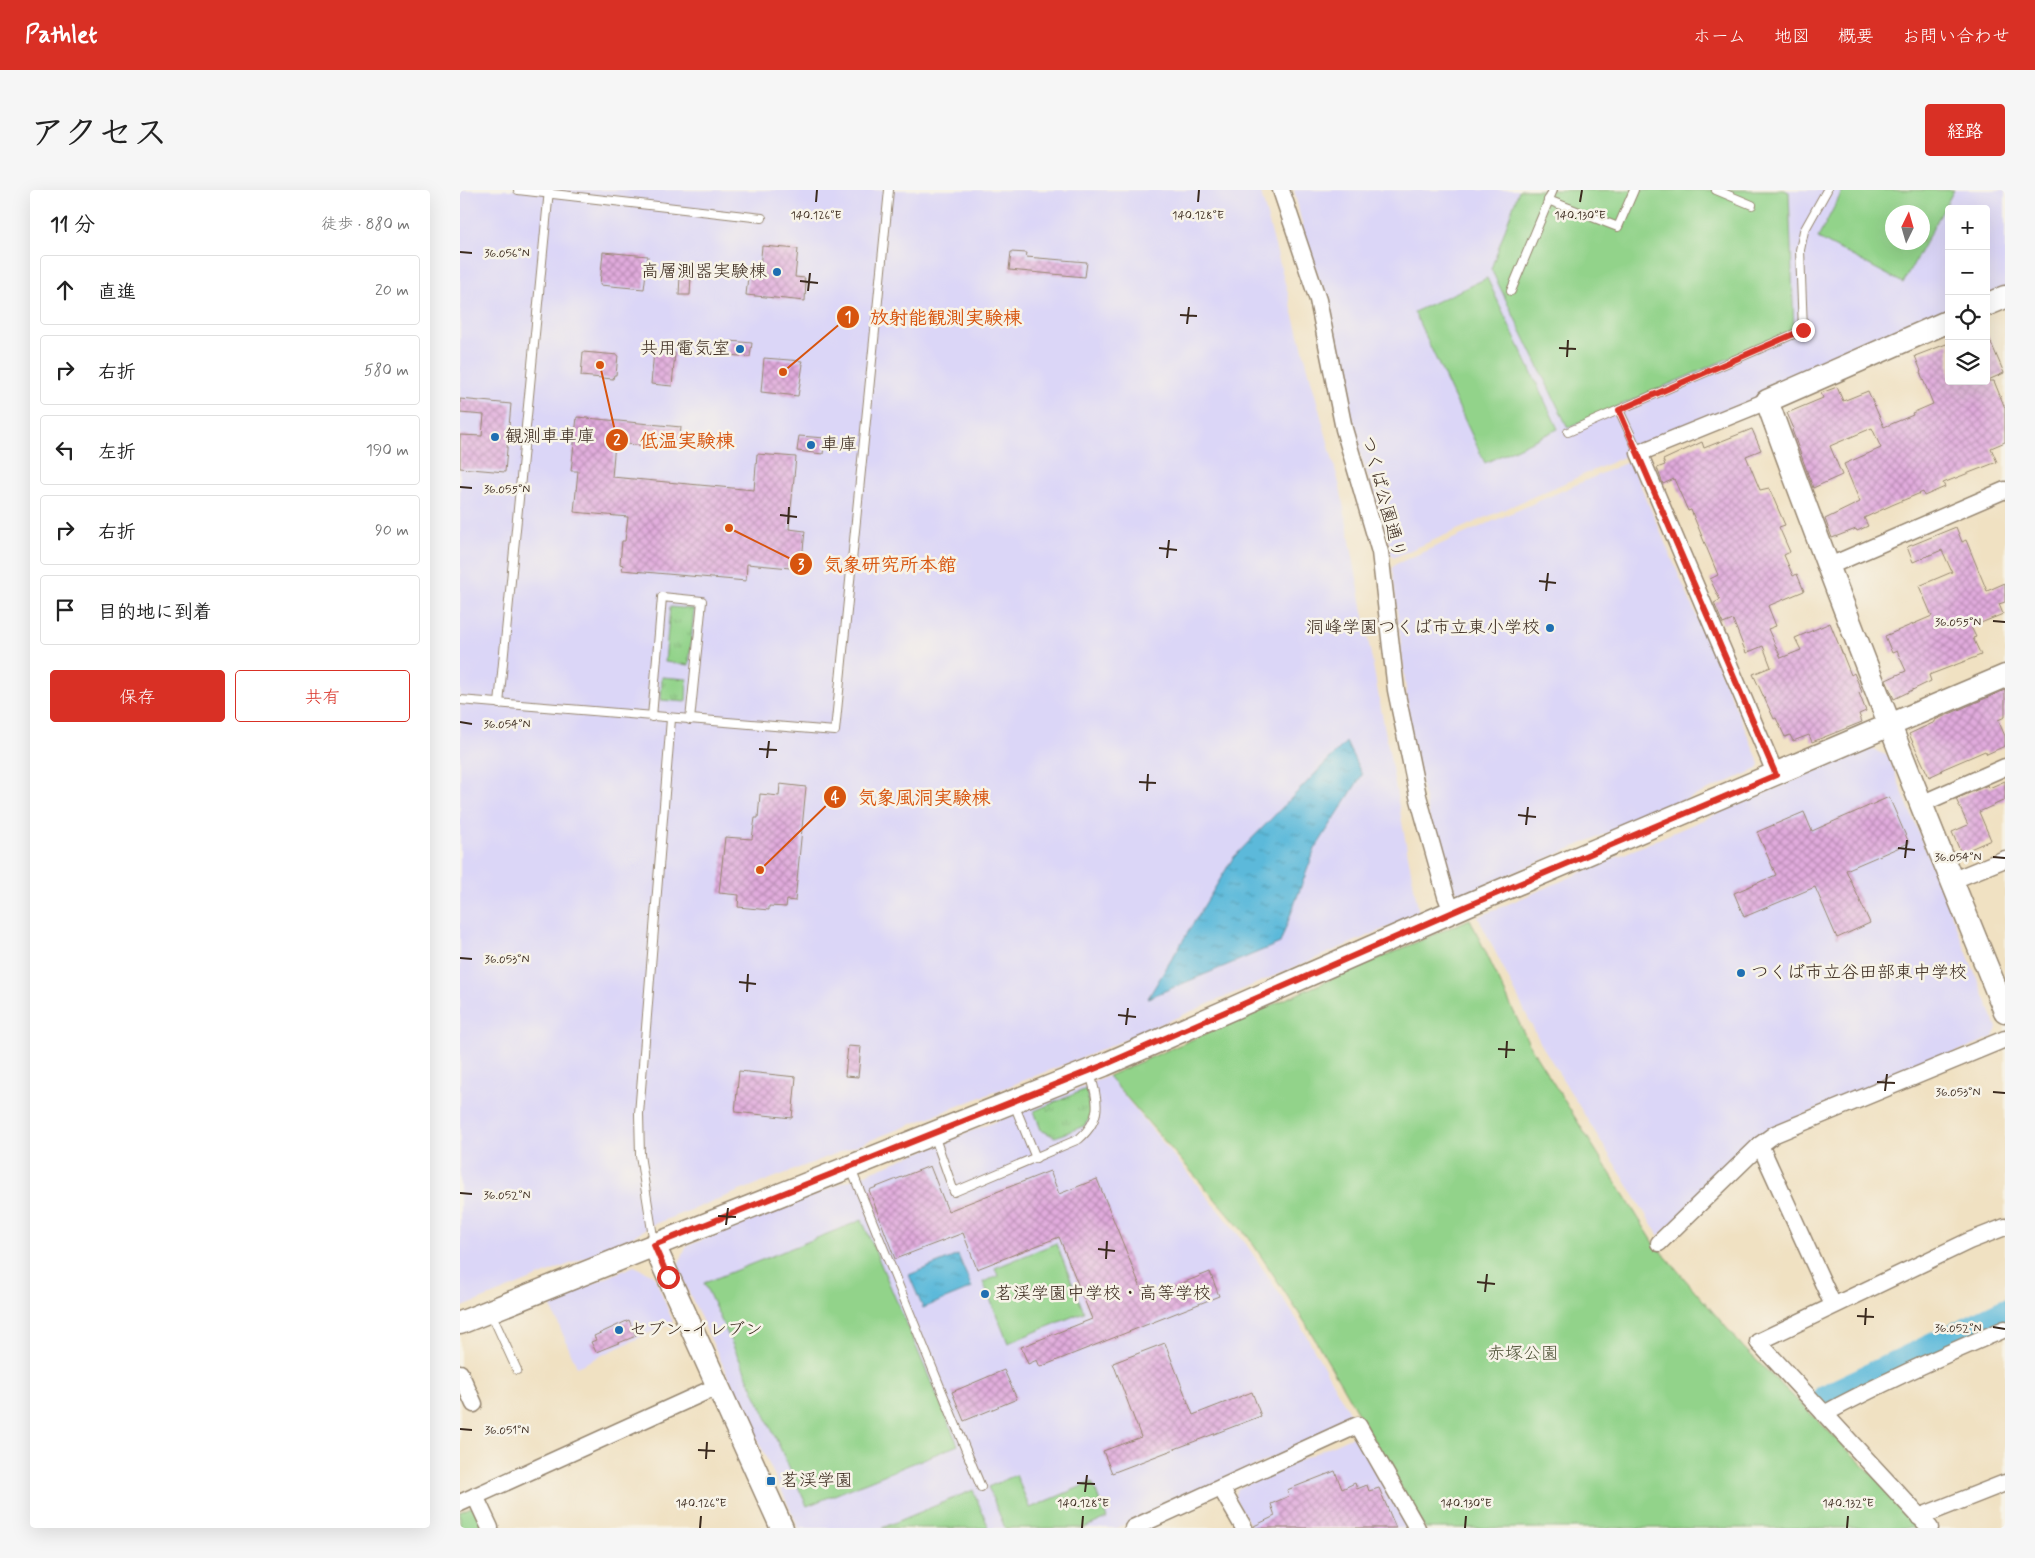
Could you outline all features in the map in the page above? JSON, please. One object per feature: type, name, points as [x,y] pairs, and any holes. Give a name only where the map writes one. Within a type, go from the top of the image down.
[{"type":"street","name":"つくば公園通り","points":[[1280,190],[1318,300],[1344,428],[1380,552],[1398,700],[1418,796],[1450,906]]},
{"type":"street","points":[[1990,303],[2005,297]]},
{"type":"street","points":[[1776,775],[1639,453],[1767,401],[1945,323]]},
{"type":"street","points":[[1767,401],[1827,567],[1891,724],[1951,881],[2005,1010]]},
{"type":"street","points":[[1827,567],[2005,490]]},
{"type":"street","points":[[460,1323],[1089,1071],[1467,906],[2005,676]]},
{"type":"street","points":[[1921,804],[2005,767]]},
{"type":"street","points":[[1951,881],[2005,859]]},
{"type":"street","points":[[1659,1243],[1760,1145],[1775,1134],[2005,1039]]},
{"type":"street","points":[[1760,1145],[1833,1305]]},
{"type":"street","points":[[2005,1227],[1968,1241],[1758,1342],[1924,1522],[2005,1483]]},
{"type":"street","points":[[654,1245],[718,1386],[778,1527]]},
{"type":"street","points":[[1824,1414],[1871,1388],[1942,1355],[2005,1329]]},
{"type":"street","points":[[460,1373],[474,1404]]},
{"type":"street","points":[[490,1528],[467,1500],[718,1386]]},
{"type":"street","points":[[1133,1528],[1358,1424],[1418,1528]]},
{"type":"street","points":[[1221,1488],[1244,1528]]},
{"type":"lane","points":[[518,190],[549,192],[762,218]]},
{"type":"lane","points":[[460,700],[671,719],[835,731],[889,190]]},
{"type":"lane","points":[[1510,292],[1552,190]]},
{"type":"lane","points":[[1548,200],[1618,227],[1634,190]]},
{"type":"lane","points":[[1716,190],[1752,205]]},
{"type":"lane","points":[[1568,432],[1803,330],[1801,237],[1827,190]]},
{"type":"lane","points":[[500,704],[549,192]]},
{"type":"lane","points":[[1619,410],[1639,453]]},
{"type":"lane","points":[[652,717],[662,597],[702,601],[690,720]]},
{"type":"lane","points":[[654,1245],[640,1155],[639,1114],[671,719]]},
{"type":"lane","points":[[934,1133],[954,1192],[1080,1139],[1090,1130],[1097,1115],[1097,1102],[1089,1071]]},
{"type":"lane","points":[[1013,1101],[1036,1158]]},
{"type":"lane","points":[[850,1167],[981,1487]]},
{"type":"lane","points":[[490,1311],[518,1370]]},
{"type":"shaded area","points":[[460,190],[1260,190],[1340,487],[1419,914],[1089,1055],[652,1225],[622,1243],[460,1308]]},
{"type":"shaded area","points":[[1294,190],[2005,190],[2005,290],[1990,296],[1990,205],[1945,205],[1945,317],[1395,557],[1391,555],[1388,539],[1358,447],[1328,303],[1307,246]]},
{"type":"shaded area","name":"洞峰学園つくば市立東小学校","points":[[1630,461],[1760,764],[1758,769],[1459,896],[1438,856],[1412,742],[1392,568],[1396,564]]},
{"type":"shaded area","name":"つくば市立谷田部東中学校","points":[[1869,748],[1888,756],[1997,1028],[1993,1037],[1772,1128],[1659,1236],[1541,1044],[1478,917]]},
{"type":"shaded area","name":"茗渓学園中学校・高等学校","points":[[1108,1076],[1246,1244],[1298,1321],[1354,1421],[1117,1528],[799,1528],[677,1267],[687,1246]]},
{"type":"shaded area","points":[[634,1266],[654,1275],[673,1322],[577,1367],[549,1302]]},
{"type":"shaded area","points":[[1357,1434],[1410,1528],[1252,1528],[1234,1497],[1237,1489]]},
{"type":"green space","points":[[1519,190],[1784,190],[1789,192],[1794,330],[1568,428],[1491,269]]},
{"type":"green space","points":[[1843,190],[1954,190],[1930,234],[1930,205],[1885,205],[1885,250],[1921,250],[1903,283],[1818,238]]},
{"type":"green space","points":[[1487,278],[1558,429],[1485,463],[1414,312]]},
{"type":"green space","points":[[670,607],[694,609],[689,665],[665,662]]},
{"type":"green space","points":[[662,677],[687,679],[686,702],[661,700]]},
{"type":"green space","name":"赤塚公園","points":[[1470,919],[1530,1046],[1654,1243],[1743,1347],[1927,1528],[1425,1528],[1306,1324],[1249,1238],[1108,1076]]},
{"type":"green space","points":[[1086,1089],[1091,1116],[1084,1126],[1055,1137],[1041,1130],[1034,1111]]},
{"type":"green space","points":[[862,1220],[958,1445],[807,1506],[704,1283]]},
{"type":"green space","points":[[1056,1243],[1084,1312],[1008,1343],[983,1282],[998,1276],[995,1268]]},
{"type":"green space","points":[[1016,1475],[1030,1508],[1092,1482],[1107,1518],[1084,1528],[1005,1528],[988,1487]]},
{"type":"green space","points":[[973,1490],[989,1528],[882,1528]]},
{"type":"green space","points":[[473,1506],[484,1528],[460,1528],[460,1512]]},
{"type":"water","points":[[1346,742],[1362,775],[1315,849],[1280,943],[1148,998],[1233,858]]},
{"type":"water","points":[[958,1255],[972,1288],[923,1308],[909,1275]]},
{"type":"building","name":"高層測器実験棟","points":[[762,246],[798,249],[795,277],[805,278],[805,301],[746,295],[748,277],[759,278]]},
{"type":"building","points":[[603,252],[648,256],[644,289],[600,285]]},
{"type":"building","points":[[1011,252],[1027,253],[1026,257],[1087,262],[1085,277],[1009,270]]},
{"type":"building","points":[[680,275],[691,276],[690,295],[679,295]]},
{"type":"building","points":[[1990,340],[2004,373],[1990,379]]},
{"type":"building","name":"共用電気室","points":[[730,341],[752,343],[750,357],[729,355]]},
{"type":"building","points":[[1945,345],[1945,385],[1990,385],[1990,381],[1994,381],[2005,408],[2005,442],[1991,448],[1997,462],[1943,483],[1945,487],[1924,496],[1923,492],[1892,505],[1864,518],[1868,526],[1832,538],[1825,519],[1860,502],[1844,464],[1881,448],[1872,428],[1830,446],[1842,475],[1813,488],[1787,413],[1823,398],[1821,393],[1837,387],[1843,401],[1868,391],[1884,427],[1913,415],[1912,413],[1933,404],[1915,356]]},
{"type":"building","points":[[654,351],[675,353],[672,386],[651,384]]},
{"type":"building","points":[[583,352],[618,355],[616,375],[614,375],[613,379],[581,376]]},
{"type":"building","points":[[764,358],[802,361],[798,396],[761,392]]},
{"type":"building","name":"観測車車庫","points":[[460,399],[511,404],[505,472],[460,468],[460,435],[482,436],[484,415],[460,413]]},
{"type":"building","points":[[577,417],[681,427],[679,449],[615,443],[612,477],[754,490],[757,454],[796,457],[789,529],[805,531],[801,569],[747,564],[746,581],[622,570],[623,565],[620,564],[622,541],[625,541],[628,517],[574,512],[578,471],[571,471]]},
{"type":"building","points":[[1752,429],[1761,450],[1746,456],[1760,490],[1769,488],[1785,525],[1779,527],[1790,552],[1784,555],[1793,576],[1797,574],[1804,591],[1768,606],[1776,626],[1768,629],[1781,658],[1801,650],[1795,638],[1830,623],[1851,675],[1854,673],[1862,692],[1859,693],[1866,711],[1859,714],[1862,722],[1812,742],[1809,735],[1793,741],[1790,735],[1785,737],[1776,718],[1774,719],[1753,674],[1771,667],[1763,646],[1746,653],[1733,620],[1723,624],[1714,603],[1720,600],[1710,579],[1718,575],[1691,510],[1688,511],[1674,479],[1663,484],[1657,468],[1665,465],[1663,460],[1702,442],[1704,448]]},
{"type":"building","name":"車庫","points":[[799,436],[825,438],[823,454],[797,451]]},
{"type":"building","points":[[1956,527],[1962,542],[1966,540],[1987,591],[2005,583],[2005,602],[1999,604],[2003,614],[1971,627],[1976,637],[1973,638],[1981,655],[1929,675],[1931,681],[1894,699],[1886,680],[1906,671],[1897,651],[1892,653],[1885,636],[1932,616],[1919,586],[1952,572],[1942,550],[1913,562],[1907,547]]},
{"type":"building","points":[[2005,690],[2005,717],[1998,720],[2005,736],[2005,746],[1987,754],[1985,751],[1929,777],[1909,734],[1935,722],[1935,720]]},
{"type":"building","points":[[2005,781],[2005,800],[1979,812],[1991,840],[1961,853],[1952,832],[1968,825],[1956,799],[1988,785],[1989,788]]},
{"type":"building","points":[[780,784],[806,787],[795,901],[787,900],[786,907],[769,906],[769,910],[738,907],[739,895],[719,893],[725,837],[752,839],[755,818],[758,818],[760,794],[779,796]]},
{"type":"building","points":[[1889,797],[1909,843],[1846,870],[1870,923],[1837,938],[1815,887],[1744,917],[1734,893],[1776,875],[1757,832],[1804,812],[1812,831]]},
{"type":"building","points":[[848,1046],[861,1047],[858,1077],[845,1076]]},
{"type":"building","points":[[739,1071],[796,1077],[792,1118],[735,1112]]},
{"type":"building","points":[[930,1166],[948,1211],[1050,1171],[1059,1194],[1097,1179],[1145,1298],[1210,1272],[1219,1296],[1040,1367],[1037,1360],[1028,1364],[1021,1347],[1092,1319],[1059,1237],[977,1269],[963,1233],[895,1259],[869,1190]]},
{"type":"building","name":"セブン-イレブン","points":[[629,1320],[636,1336],[596,1352],[591,1342],[596,1340],[594,1336]]},
{"type":"building","points":[[1165,1343],[1193,1415],[1252,1392],[1261,1416],[1112,1473],[1103,1451],[1141,1437],[1113,1363]]},
{"type":"building","points":[[1004,1370],[1017,1399],[964,1421],[952,1392]]},
{"type":"building","points":[[1335,1471],[1342,1489],[1355,1483],[1357,1489],[1367,1485],[1369,1491],[1379,1488],[1396,1528],[1254,1528],[1254,1526],[1275,1516],[1271,1504],[1289,1496],[1287,1490]]},
{"type":"waterway","points":[[1825,1397],[2005,1311]]},
{"type":"place","name":"高層測器実験棟","points":[[777,272]]},
{"type":"place","name":"共用電気室","points":[[740,349]]},
{"type":"place","name":"低温実験棟","points":[[600,365]]},
{"type":"place","name":"放射能観測実験棟","points":[[783,372]]},
{"type":"place","name":"観測車車庫","points":[[495,437]]},
{"type":"place","name":"車庫","points":[[811,445]]},
{"type":"place","name":"気象研究所本館","points":[[729,528]]},
{"type":"place","name":"洞峰学園つくば市立東小学校","points":[[1550,628]]},
{"type":"place","name":"気象風洞実験棟","points":[[760,870]]},
{"type":"place","name":"つくば市立谷田部東中学校","points":[[1741,973]]},
{"type":"place","name":"茗渓学園中学校・高等学校","points":[[985,1294]]},
{"type":"place","name":"セブン-イレブン","points":[[619,1330]]},
{"type":"place","name":"茗渓学園","points":[[771,1481]]},
{"type":"route","points":[[668,1277],[654,1245],[1104,1065],[1467,906],[1776,775],[1619,410],[1803,330]]}]
